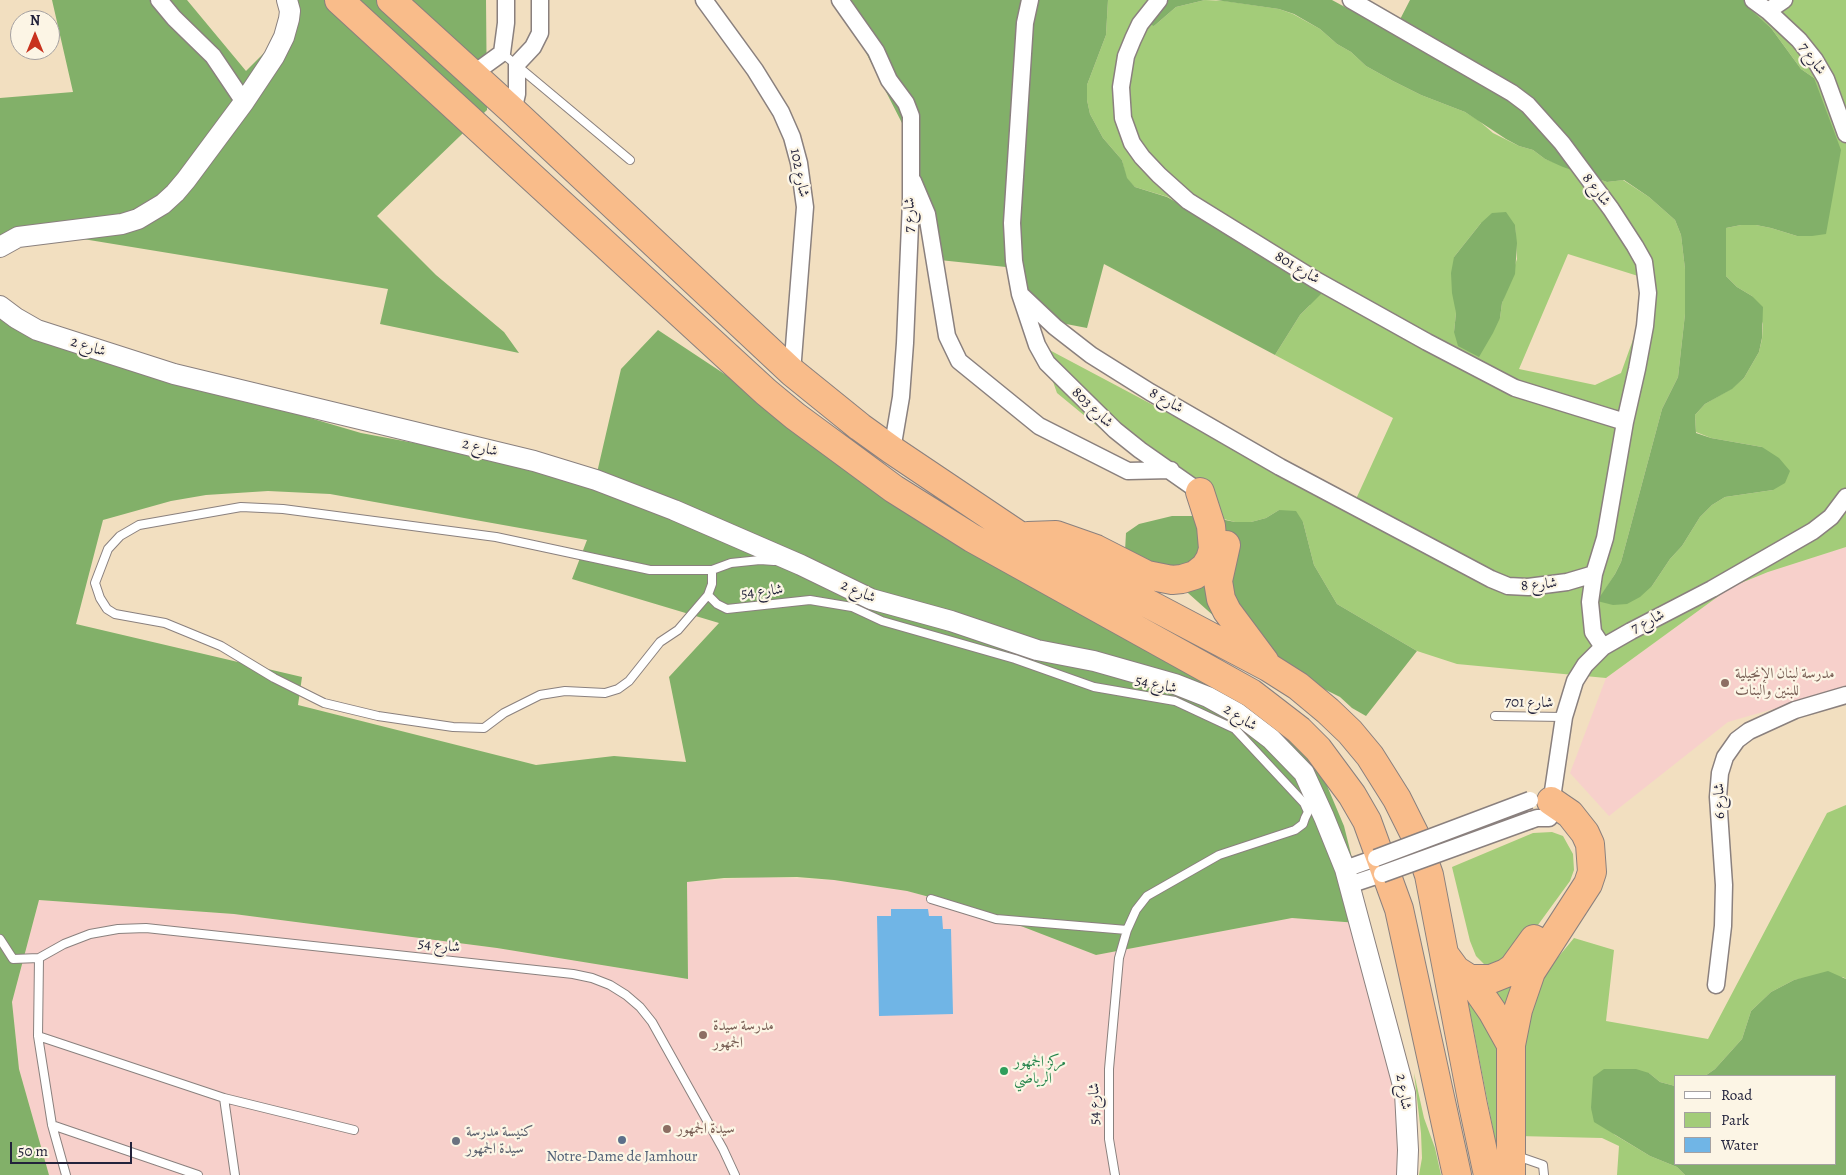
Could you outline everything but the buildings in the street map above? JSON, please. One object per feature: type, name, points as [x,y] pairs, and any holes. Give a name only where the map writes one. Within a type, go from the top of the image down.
[{"type":"highway","points":[[339,0],[766,392],[795,416],[894,489],[972,538],[1251,693],[1299,730],[1318,749],[1352,795],[1367,821],[1399,909],[1455,1170]]},
{"type":"highway","points":[[392,0],[821,397],[892,450],[1020,536],[1268,667],[1298,686],[1328,711],[1370,756],[1386,780],[1415,835],[1430,875],[1488,1175]]},
{"type":"highway","points":[[1020,536],[1056,535],[1096,550],[1147,575],[1172,580],[1182,579],[1195,575],[1205,567],[1213,549],[1211,526],[1200,492]]},
{"type":"highway","points":[[1200,492],[1220,513],[1226,533],[1225,556],[1219,571],[1218,581],[1221,599],[1227,611],[1268,667]]},
{"type":"highway","points":[[1470,979],[1491,979],[1513,968],[1574,882],[1578,861],[1574,842],[1564,828],[1540,810]]},
{"type":"highway","points":[[1510,1165],[1511,1045],[1518,1010],[1531,972],[1588,884],[1592,872],[1590,844],[1585,833],[1570,814],[1540,810]]},
{"type":"highway","points":[[1445,955],[1456,970],[1470,979],[1492,1010],[1511,1045]]},
{"type":"street","points":[[160,0],[174,18],[214,56],[244,102]]},
{"type":"street","points":[[473,74],[502,53],[506,23],[506,0]]},
{"type":"street","points":[[513,111],[517,94],[517,64],[532,47],[540,33],[540,0]]},
{"type":"street","name":"شارع 102","points":[[704,0],[755,70],[781,112],[792,137],[799,163],[805,207],[792,372]]},
{"type":"street","name":"شارع 7","points":[[840,0],[876,51],[889,80],[909,108],[912,125],[910,236],[902,388],[899,418],[892,450]]},
{"type":"street","points":[[1020,294],[1014,261],[1012,215],[1025,23],[1030,0]]},
{"type":"street","name":"شارع 801","points":[[1159,0],[1140,24],[1133,39],[1126,56],[1121,87],[1123,118],[1132,143],[1159,175],[1188,201],[1314,279],[1427,342],[1515,388],[1625,422]]},
{"type":"street","name":"شارع 8","points":[[1351,0],[1496,83],[1528,106],[1562,143],[1635,246],[1644,262],[1648,293],[1645,326],[1638,369],[1625,422],[1605,538],[1594,574],[1590,602],[1593,632],[1603,647]]},
{"type":"street","name":"شارع 7","points":[[1753,0],[1768,11],[1799,40],[1815,60],[1826,79],[1846,134]]},
{"type":"street","points":[[1768,11],[1784,0]]},
{"type":"street","points":[[0,247],[18,237],[108,227],[130,222],[151,212],[175,193],[271,63],[280,47],[294,4]]},
{"type":"street","points":[[910,175],[927,214],[948,336],[960,361],[1038,426],[1128,471],[1171,470]]},
{"type":"street","name":"شارع 803","points":[[1020,294],[1037,345],[1047,364],[1115,430],[1200,492]]},
{"type":"street","name":"شارع 8","points":[[1020,294],[1055,327],[1091,354],[1150,392],[1280,467],[1491,578],[1508,586],[1528,588],[1567,582],[1594,574]]},
{"type":"street","name":"شارع 2","points":[[0,306],[37,330],[174,374],[534,462],[596,480],[674,510],[801,565],[871,599],[951,621],[1037,650],[1094,660],[1175,684],[1208,697],[1230,709],[1271,739],[1304,773],[1324,817],[1347,877],[1404,1093],[1408,1150],[1407,1175]]},
{"type":"street","name":"شارع 7","points":[[1540,810],[1575,681],[1585,665],[1603,647],[1712,589],[1813,531],[1831,517],[1846,498]]},
{"type":"street","name":"شارع 6","points":[[1716,985],[1723,926],[1724,885],[1718,797],[1720,774],[1725,757],[1737,740],[1748,731],[1795,710],[1846,695]]},
{"type":"street","points":[[1347,877],[1376,858],[1540,810]]},
{"type":"street","points":[[1347,877],[1382,874],[1540,810]]},
{"type":"lane","points":[[502,53],[630,160]]},
{"type":"lane","name":"شارع 54","points":[[801,565],[760,560],[731,562],[712,570],[650,570],[496,537],[283,509],[241,507],[139,525],[120,536],[108,549],[95,583],[100,598],[107,610],[115,614],[165,623],[221,646],[274,678],[324,703],[378,716],[452,726],[484,728],[504,713],[540,695],[564,691],[605,693],[618,689],[629,681],[660,642],[678,630],[708,595],[717,604],[726,609],[810,600],[852,607],[882,621],[1015,659],[1094,687],[1175,701],[1235,729],[1304,802],[1308,812],[1302,824],[1295,830],[1219,855],[1147,896],[1136,910],[1118,958],[1109,1069],[1109,1139],[1114,1175]]},
{"type":"lane","points":[[708,595],[712,584],[712,570]]},
{"type":"lane","name":"شارع 701","points":[[1495,716],[1564,717]]},
{"type":"lane","points":[[931,899],[996,919],[1127,930]]},
{"type":"lane","name":"شارع 54","points":[[40,958],[64,944],[90,934],[118,928],[146,928],[573,974],[592,978],[610,985],[626,995],[640,1007],[652,1022],[723,1149],[735,1175]]},
{"type":"lane","points":[[0,939],[13,959],[40,958],[38,1036],[52,1125],[66,1175]]},
{"type":"lane","points":[[38,1036],[224,1098],[354,1130]]},
{"type":"lane","points":[[224,1098],[235,1175]]},
{"type":"lane","points":[[52,1125],[173,1171],[198,1175]]},
{"type":"lane","points":[[1510,1165],[1543,1164],[1544,1175]]},
{"type":"shaded area","name":"مدرسة لبنان الإنجيلية للبنين والبنات","points":[[1846,547],[1846,688],[1728,722],[1609,816],[1570,773],[1606,678],[1731,587],[1768,572]]},
{"type":"shaded area","name":"مدرسة سيدة الجمهور","points":[[761,877],[834,880],[907,891],[982,911],[1096,955],[1292,918],[1358,923],[1393,1050],[1402,1175],[49,1175],[19,1069],[12,1002],[39,900],[234,914],[497,948],[688,979],[687,882]]},
{"type":"green space","points":[[52,0],[187,0],[246,71],[270,47],[295,0],[486,0],[487,110],[377,216],[436,275],[504,332],[519,353],[380,324],[388,289],[64,237],[0,250],[0,98],[73,92],[60,35],[60,10],[54,10]]},
{"type":"green space","points":[[839,0],[1108,0],[1106,35],[1087,85],[1087,100],[1090,114],[1103,138],[1122,160],[1127,178],[1135,187],[1167,197],[1194,212],[1251,251],[1318,280],[1322,293],[1300,315],[1275,355],[1104,264],[1087,328],[1035,318],[1006,267],[930,259],[903,125]]},
{"type":"green space","points":[[1108,0],[1152,0],[1154,26],[1176,7],[1205,0],[1279,9],[1293,14],[1320,29],[1337,44],[1351,52],[1366,66],[1421,95],[1465,112],[1493,133],[1519,146],[1533,150],[1545,159],[1607,182],[1623,180],[1649,197],[1675,220],[1681,235],[1685,269],[1685,314],[1678,377],[1662,409],[1621,562],[1598,601],[1652,586],[1670,559],[1682,546],[1700,517],[1712,505],[1725,497],[1773,490],[1762,447],[1711,438],[1696,432],[1695,415],[1705,404],[1731,389],[1744,378],[1759,352],[1762,339],[1763,324],[1752,296],[1737,287],[1726,276],[1726,228],[1756,225],[1797,236],[1814,78],[1801,69],[1771,28],[1749,9],[1757,0],[1846,0],[1846,547],[1768,572],[1731,587],[1606,678],[1457,664],[1417,651],[1337,604],[1314,565],[1303,522],[1279,510],[1266,518],[1251,522],[1235,522],[1220,518],[1131,454],[1057,393],[1040,345],[1351,510],[1393,418],[1275,355],[1300,315],[1310,305],[1263,257],[1168,197],[1135,187],[1126,178],[1122,160],[1103,138],[1090,114],[1087,100],[1087,85],[1106,35]],"holes":[[[1481,223],[1515,225],[1517,259],[1502,303],[1500,318],[1454,332],[1456,313],[1454,257]],[[1568,254],[1654,281],[1621,373],[1595,385],[1519,369]]]},
{"type":"green space","points":[[1152,0],[1205,0],[1176,7],[1154,26],[1140,20],[1143,5]]},
{"type":"green space","points":[[1216,0],[1332,0],[1393,33],[1410,0],[1757,0],[1750,9],[1771,28],[1801,69],[1814,78],[1841,150],[1826,234],[1797,236],[1756,225],[1726,228],[1726,276],[1763,307],[1762,338],[1759,352],[1744,378],[1732,389],[1705,404],[1695,415],[1696,433],[1711,438],[1762,447],[1779,458],[1790,471],[1785,483],[1773,490],[1725,497],[1712,505],[1700,517],[1682,546],[1670,559],[1652,586],[1640,597],[1627,604],[1613,605],[1597,601],[1621,562],[1662,409],[1678,377],[1685,314],[1685,269],[1681,235],[1675,220],[1649,197],[1624,180],[1607,182],[1563,167],[1545,159],[1533,150],[1519,146],[1506,139],[1465,112],[1421,95],[1393,81],[1366,66],[1351,52],[1337,44],[1320,29],[1294,14],[1279,9]]},
{"type":"green space","points":[[1506,212],[1515,225],[1517,243],[1515,274],[1502,303],[1500,318],[1479,357],[1458,346],[1454,332],[1456,313],[1451,273],[1454,257],[1481,223],[1492,213]]},
{"type":"green space","points":[[0,310],[113,360],[361,433],[596,477],[621,369],[658,330],[939,516],[1282,722],[1325,781],[1344,826],[1356,874],[1358,923],[1292,918],[1096,955],[982,911],[907,891],[834,880],[797,877],[724,878],[687,882],[688,979],[497,948],[234,914],[39,900],[12,1002],[19,1069],[49,1175],[0,1175]],"holes":[[[268,491],[330,494],[587,540],[572,579],[719,623],[669,677],[686,762],[614,756],[536,765],[298,705],[302,677],[76,624],[103,520],[171,501],[206,495]]]},
{"type":"green space","points":[[1279,510],[1296,511],[1303,522],[1314,565],[1337,604],[1417,651],[1366,716],[1352,708],[1340,697],[1322,688],[1225,626],[1188,593],[1125,551],[1126,533],[1139,524],[1172,516],[1206,516],[1235,522],[1251,522],[1266,518]]},
{"type":"green space","points":[[1846,805],[1846,979],[1843,977],[1810,977],[1794,980],[1771,992],[1751,1011],[1742,1039],[1715,1069],[1706,1075],[1674,1075],[1674,1086],[1660,1082],[1649,1073],[1591,1108],[1615,1135],[1650,1156],[1677,1167],[1685,1175],[1617,1175],[1619,1146],[1602,1138],[1518,1136],[1523,1051],[1529,1018],[1541,984],[1550,967],[1574,938],[1614,950],[1606,1021],[1708,1039],[1827,813]]},
{"type":"green space","points":[[1552,832],[1563,836],[1573,854],[1574,870],[1570,881],[1508,966],[1497,968],[1485,965],[1476,956],[1470,941],[1452,867],[1533,833]]},
{"type":"green space","points":[[1828,971],[1846,979],[1846,1175],[1685,1175],[1677,1167],[1650,1156],[1594,1122],[1591,1108],[1593,1077],[1604,1069],[1636,1069],[1649,1073],[1660,1082],[1674,1086],[1674,1165],[1836,1165],[1836,1075],[1706,1075],[1715,1069],[1742,1039],[1751,1011],[1771,992],[1794,980]]},
{"type":"green space","points":[[1519,985],[1507,1022],[1485,990]]},
{"type":"green space","points":[[1465,986],[1497,1034],[1502,1175]]},
{"type":"green space","points":[[1414,1073],[1424,1118],[1435,1148],[1441,1175],[1419,1175],[1422,1158],[1421,1133]]},
{"type":"water","points":[[891,909],[928,909],[929,916],[942,916],[943,929],[951,929],[953,1014],[879,1016],[877,916],[891,916]]},
{"type":"place","name":"مدرسة لبنان الإنجيلية للبنين والبنات","points":[[1725,683]]},
{"type":"place","name":"مدرسة سيدة الجمهور","points":[[703,1035]]},
{"type":"place","name":"مركز الجمهور الرياضي","points":[[1004,1071]]},
{"type":"place","name":"سيدة الجمهور","points":[[667,1129]]},
{"type":"place","name":"Notre-Dame de Jamhour","points":[[622,1140]]},
{"type":"place","name":"كنيسة مدرسة سيدة الجمهور","points":[[456,1141]]}]
